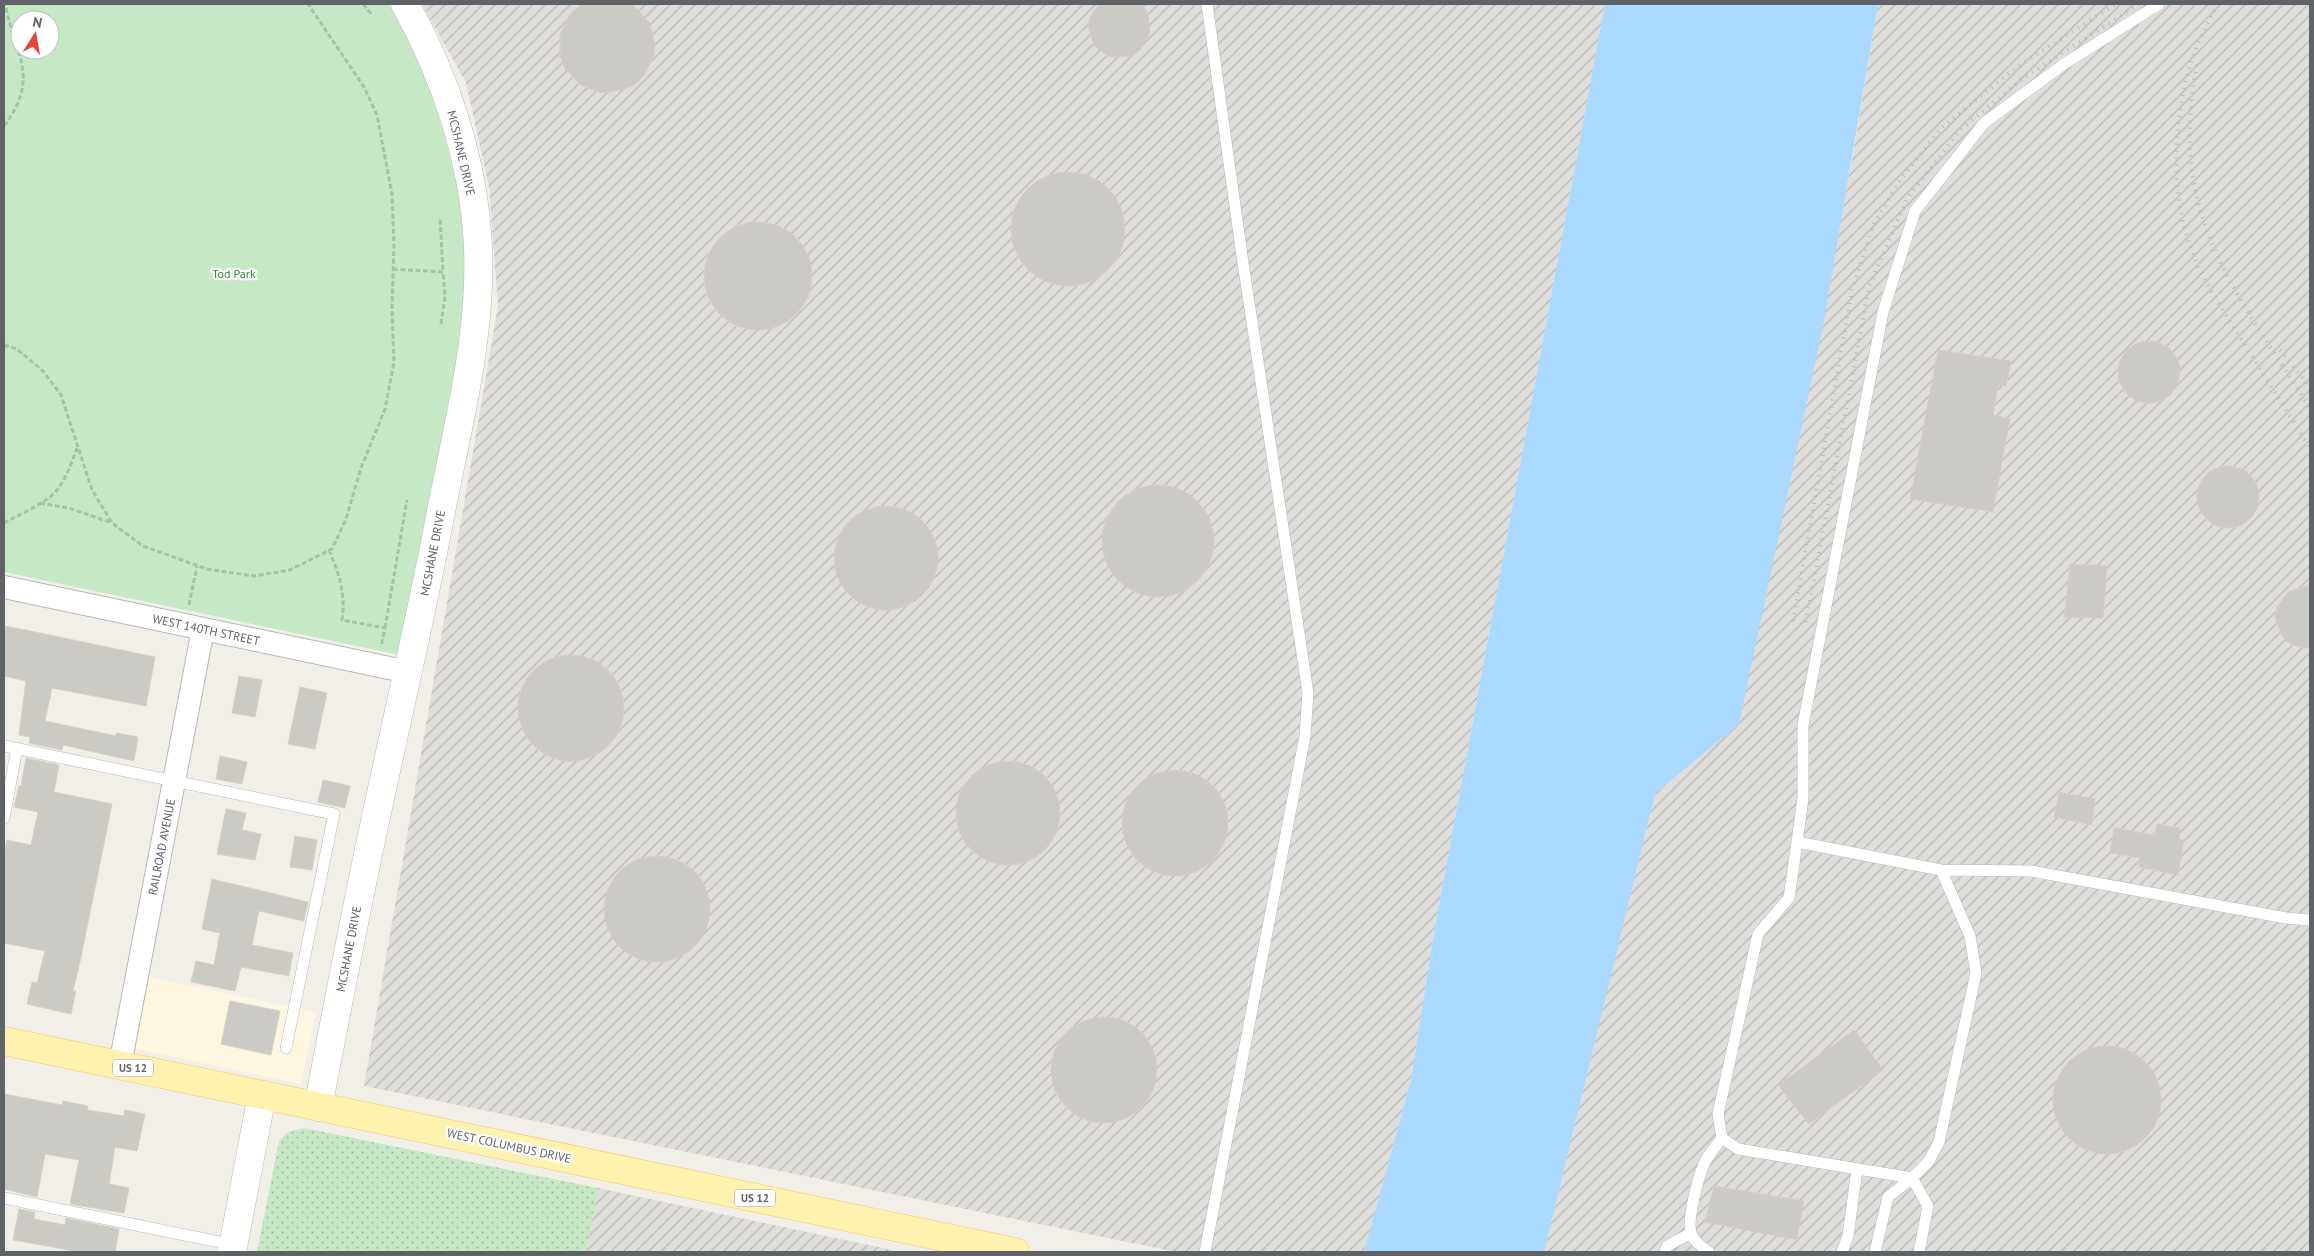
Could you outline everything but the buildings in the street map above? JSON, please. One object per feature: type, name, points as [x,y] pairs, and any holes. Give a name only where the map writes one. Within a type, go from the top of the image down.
[{"type":"main road","name":"WEST COLUMBUS DRIVE","points":[[4,1041],[318,1107],[942,1245],[1015,1252]]},
{"type":"street","name":"MCSHANE DRIVE","points":[[318,1107],[373,829],[430,568],[470,359],[475,321],[478,249],[469,180],[458,131],[437,69],[405,4]]},
{"type":"street","name":"WEST 140TH STREET","points":[[4,587],[408,672]]},
{"type":"street","name":"RAILROAD AVENUE","points":[[120,1065],[174,781],[194,627]]},
{"type":"street","points":[[233,1248],[262,1095]]},
{"type":"lane","points":[[1205,1252],[1305,736],[1308,692],[1242,256],[1207,4]]},
{"type":"lane","points":[[1912,1178],[1738,1149],[1722,1138],[1718,1114],[1758,934],[1789,898],[1803,798],[1803,725],[1883,312],[1915,211],[1984,123],[2064,64],[2159,4]]},
{"type":"lane","points":[[4,746],[334,814],[286,1048]]},
{"type":"lane","points":[[4,818],[18,748]]},
{"type":"lane","points":[[1797,842],[1941,870],[2031,871],[2286,918],[2310,920]]},
{"type":"lane","points":[[1875,1252],[1888,1197],[1912,1178],[1929,1161],[1939,1142],[1976,973],[1970,936],[1941,870]]},
{"type":"lane","points":[[1709,1252],[1699,1245],[1691,1233],[1694,1196],[1704,1162],[1722,1138]]},
{"type":"lane","points":[[1842,1252],[1848,1236],[1857,1169]]},
{"type":"lane","points":[[1912,1178],[1928,1206],[1919,1252]]},
{"type":"lane","points":[[4,1198],[233,1248]]},
{"type":"lane","points":[[1665,1252],[1666,1246],[1691,1233]]},
{"type":"path","points":[[4,126],[17,109],[25,78],[21,54],[10,29],[5,4]]},
{"type":"path","points":[[39,503],[69,508],[112,523],[142,546],[197,566],[254,576],[290,570],[329,550],[346,519],[361,468],[385,410],[394,362],[392,194],[377,115],[364,87],[308,4]]},
{"type":"path","points":[[363,4],[372,15]]},
{"type":"path","points":[[440,217],[445,296],[440,324]]},
{"type":"path","points":[[394,269],[443,272]]},
{"type":"path","points":[[4,345],[17,349],[43,370],[61,395],[92,490],[112,523]]},
{"type":"path","points":[[4,523],[56,492],[69,470],[78,448]]},
{"type":"path","points":[[378,666],[407,500]]},
{"type":"path","points":[[329,550],[338,571],[345,603],[342,620],[385,628]]},
{"type":"path","points":[[194,627],[197,566]]},
{"type":"shaded area","points":[[422,4],[1605,4],[1434,933],[1411,1080],[1364,1252],[1176,1252],[364,1086],[498,306],[489,187],[466,83]]},
{"type":"shaded area","points":[[1878,4],[2310,4],[2310,1252],[1544,1252],[1655,794],[1739,724],[1852,160]]},
{"type":"shaded area","points":[[147,977],[316,1012],[301,1084],[133,1048]]},
{"type":"shaded area","points":[[598,1188],[902,1252],[586,1252]]},
{"type":"green space","name":"Tod Park","points":[[4,4],[388,4],[391,8],[423,66],[443,131],[460,198],[466,275],[457,357],[400,655],[4,572]]},
{"type":"green space","points":[[304,1128],[598,1188],[586,1252],[257,1252],[279,1141],[288,1132]]},
{"type":"water","points":[[1605,4],[1878,4],[1823,326],[1739,724],[1655,794],[1544,1252],[1364,1252],[1411,1080],[1434,933]]},
{"type":"railway","points":[[1793,621],[1852,290],[1873,226],[1901,179],[1942,127],[2017,67],[2116,4]]},
{"type":"railway","points":[[1806,622],[1869,287],[1907,199],[1960,130],[2022,79],[2139,4]]},
{"type":"railway","points":[[2218,4],[2194,55],[2183,93],[2179,115],[2176,162],[2180,208],[2191,249],[2207,284],[2310,448]]},
{"type":"railway","points":[[2197,65],[2191,110],[2190,154],[2196,194],[2208,232],[2224,268],[2243,303],[2310,408]]},
{"type":"railway","points":[[2280,350],[2310,387]]}]
